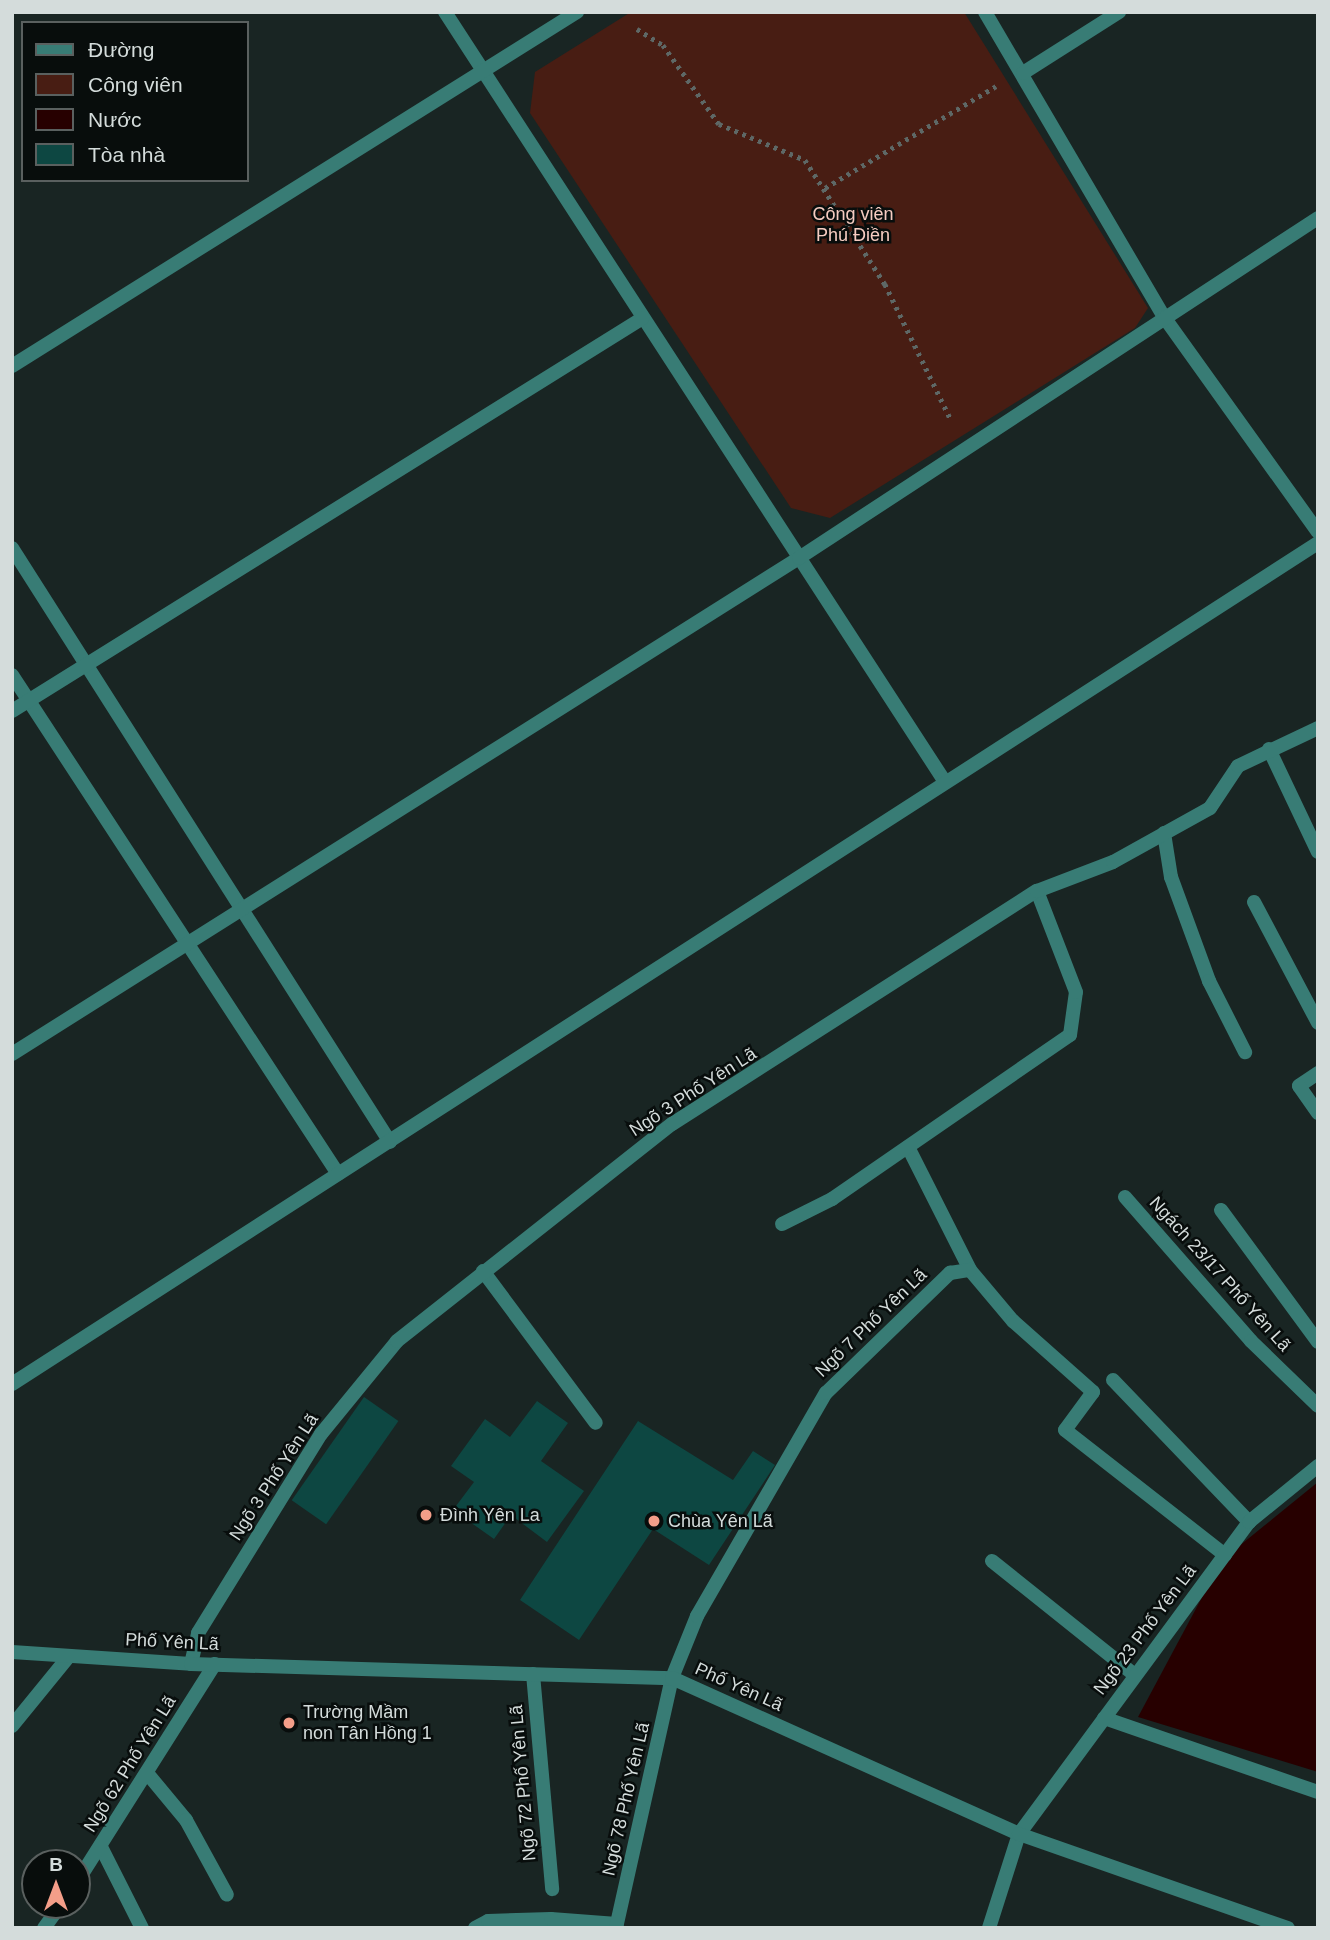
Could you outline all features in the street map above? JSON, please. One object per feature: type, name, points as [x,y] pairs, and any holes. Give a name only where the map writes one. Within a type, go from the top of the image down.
[{"type":"street","points":[[446,12],[946,782]]},
{"type":"street","points":[[12,366],[577,12]]},
{"type":"street","points":[[985,12],[1164,317],[1318,532]]},
{"type":"street","points":[[1023,74],[1119,12]]},
{"type":"street","points":[[12,1054],[799,558],[1318,218]]},
{"type":"street","points":[[12,711],[643,318]]},
{"type":"street","points":[[12,1384],[1318,543]]},
{"type":"street","points":[[12,548],[89,663],[390,1142]]},
{"type":"street","points":[[12,675],[189,942],[338,1174]]},
{"type":"street","name":"Ngõ 3 Phố Yên Lã","points":[[191,1664],[198,1633],[321,1434],[397,1341],[672,1124],[1037,891],[1112,862],[1210,808],[1238,766],[1269,748],[1318,728]]},
{"type":"street","points":[[1269,748],[1318,852]]},
{"type":"street","points":[[1164,833],[1171,877],[1200,955],[1245,1052]]},
{"type":"street","points":[[782,1224],[832,1199],[1070,1035],[1076,992],[1037,891]]},
{"type":"street","points":[[1254,902],[1318,1023]]},
{"type":"street","points":[[1318,1073],[1298,1086],[1318,1113]]},
{"type":"street","points":[[908,1147],[970,1270],[1013,1321],[1093,1392],[1065,1430],[1225,1555]]},
{"type":"street","name":"Ngách 23/17 Phố Yên Lã","points":[[1125,1197],[1251,1341],[1318,1406]]},
{"type":"street","points":[[1222,1210],[1318,1342]]},
{"type":"street","name":"Ngõ 7 Phố Yên Lã","points":[[672,1678],[698,1616],[826,1393],[950,1273],[970,1270]]},
{"type":"street","points":[[484,1271],[596,1423]]},
{"type":"street","points":[[1113,1380],[1250,1522]]},
{"type":"street","name":"Ngõ 23 Phố Yên Lã","points":[[989,1928],[1019,1834],[1250,1522],[1318,1466]]},
{"type":"street","points":[[992,1561],[1135,1675]]},
{"type":"street","name":"Phố Yên Lã","points":[[12,1652],[191,1664],[672,1678],[1019,1834],[1287,1928]]},
{"type":"street","points":[[12,1726],[69,1656]]},
{"type":"street","name":"Ngõ 62 Phố Yên Lã","points":[[91,1862],[215,1664]]},
{"type":"street","name":"Ngõ 72 Phố Yên Lã","points":[[533,1674],[552,1889]]},
{"type":"street","name":"Ngõ 78 Phố Yên Lã","points":[[616,1926],[672,1678]]},
{"type":"street","points":[[1104,1718],[1318,1792]]},
{"type":"street","points":[[147,1773],[186,1821],[228,1895]]},
{"type":"street","points":[[101,1847],[142,1928]]},
{"type":"street","points":[[475,1928],[488,1921],[551,1919],[616,1926]]},
{"type":"path","points":[[637,29],[663,45],[719,124],[736,136],[784,148],[805,160],[884,284],[951,421]]},
{"type":"path","points":[[825,188],[996,86]]},
{"type":"green space","name":"Công viên Phú Điền","points":[[631,12],[964,12],[1148,308],[1135,328],[830,518],[791,508],[530,113],[535,72]]},
{"type":"water","points":[[1318,1482],[1318,1772],[1138,1717],[1222,1560]]},
{"type":"building","points":[[364,1397],[398,1421],[326,1524],[292,1500]]},
{"type":"building","points":[[537,1401],[568,1423],[541,1461],[584,1491],[547,1542],[511,1515],[494,1539],[453,1510],[474,1482],[451,1466],[485,1419],[510,1437]]},
{"type":"building","name":"Chùa Yên Lã","points":[[638,1421],[733,1480],[753,1451],[775,1465],[709,1565],[653,1529],[579,1640],[520,1600]]},
{"type":"place","name":"Đình Yên La","points":[[426,1515]]},
{"type":"place","name":"Chùa Yên Lã","points":[[654,1521]]},
{"type":"place","name":"Trường Mầm non Tân Hồng 1","points":[[289,1723]]}]
